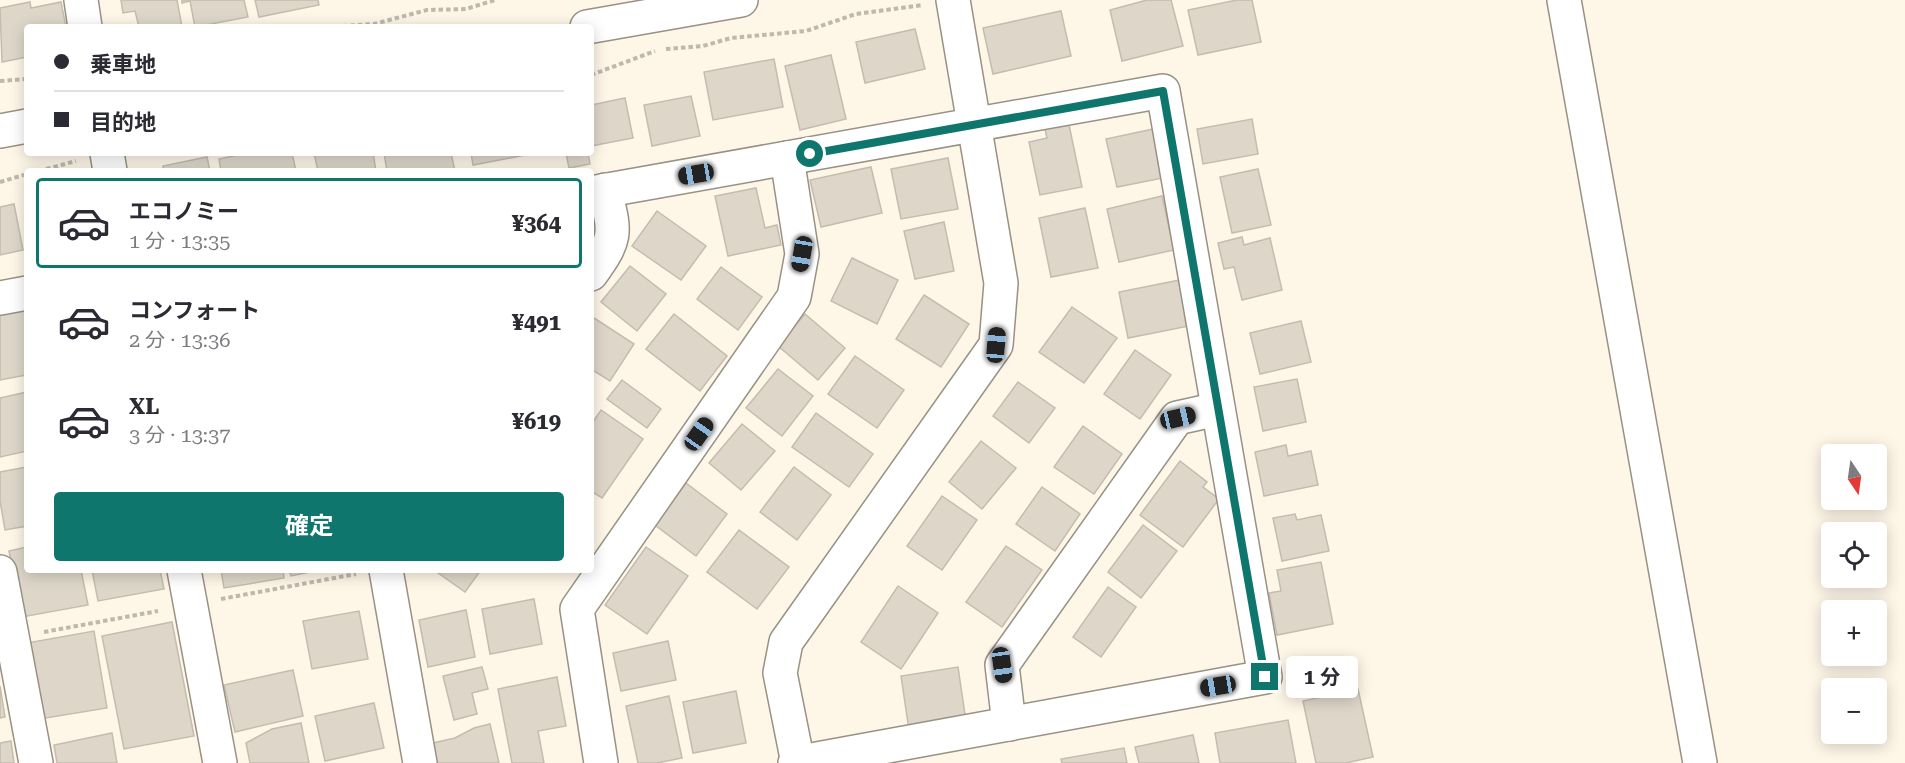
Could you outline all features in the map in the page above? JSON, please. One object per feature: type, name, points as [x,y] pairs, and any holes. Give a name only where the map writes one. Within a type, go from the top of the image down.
[{"type":"street","points":[[81,0],[85,24]]},
{"type":"street","points":[[594,26],[741,0]]},
{"type":"street","points":[[1564,0],[1700,763]]},
{"type":"street","points":[[594,270],[604,256],[615,231],[598,191],[974,125],[1163,91],[1265,677],[797,763],[780,673],[786,642],[996,345],[1001,283],[974,125],[941,2]]},
{"type":"street","points":[[0,131],[24,127]]},
{"type":"street","points":[[601,763],[577,609],[794,297],[802,254],[787,158]]},
{"type":"street","points":[[0,298],[24,293]]},
{"type":"street","points":[[1010,724],[1002,665],[1178,418],[1218,409]]},
{"type":"street","points":[[0,572],[36,763]]},
{"type":"street","points":[[185,573],[220,763]]},
{"type":"street","points":[[387,573],[420,763]]},
{"type":"path","points":[[374,24],[427,10],[466,9],[495,0]]},
{"type":"path","points":[[594,74],[652,51],[703,46],[748,36],[806,31],[855,14],[941,2]]},
{"type":"path","points":[[0,81],[24,79]]},
{"type":"path","points":[[0,182],[24,175]]},
{"type":"building","points":[[121,0],[177,0],[181,24],[138,24],[135,11],[123,13]]},
{"type":"building","points":[[182,0],[244,0],[248,17],[211,24],[194,24],[190,1],[182,3]]},
{"type":"building","points":[[255,0],[318,0],[319,5],[259,17]]},
{"type":"building","points":[[1147,0],[1171,0],[1183,46],[1122,61],[1110,10]]},
{"type":"building","points":[[1237,0],[1252,0],[1261,42],[1198,55],[1188,10]]},
{"type":"building","points":[[30,2],[31,8],[61,2],[65,24],[24,24],[24,58],[2,62],[0,8]]},
{"type":"building","points":[[1061,11],[1071,56],[993,74],[983,28]]},
{"type":"building","points":[[915,29],[925,69],[865,83],[856,42]]},
{"type":"building","points":[[831,55],[846,119],[800,130],[785,66]]},
{"type":"building","points":[[774,59],[783,107],[713,120],[704,72]]},
{"type":"building","points":[[691,96],[700,136],[652,146],[644,105]]},
{"type":"building","points":[[625,98],[633,138],[594,145],[594,104]]},
{"type":"building","points":[[1252,119],[1258,154],[1203,164],[1197,129]]},
{"type":"building","points":[[1068,120],[1082,187],[1040,195],[1029,142],[1047,138],[1044,125]]},
{"type":"building","points":[[1158,128],[1168,177],[1117,187],[1106,139]]},
{"type":"building","points":[[233,156],[293,156],[295,168],[220,168],[219,159]]},
{"type":"building","points":[[315,156],[374,156],[376,168],[317,168]]},
{"type":"building","points":[[384,156],[452,156],[454,168],[386,168]]},
{"type":"building","points":[[472,156],[520,156],[473,165]]},
{"type":"building","points":[[567,156],[589,156],[590,164],[569,168]]},
{"type":"building","points":[[207,157],[209,168],[163,168],[163,166]]},
{"type":"building","points":[[948,158],[958,209],[901,219],[891,169]]},
{"type":"building","points":[[871,167],[882,213],[821,227],[810,180]]},
{"type":"building","points":[[1258,169],[1271,225],[1232,233],[1220,177]]},
{"type":"building","points":[[756,188],[765,228],[777,225],[781,245],[728,256],[715,196]]},
{"type":"building","points":[[1162,196],[1174,250],[1119,262],[1107,209]]},
{"type":"building","points":[[14,204],[23,250],[0,255],[0,207]]},
{"type":"building","points":[[1085,208],[1098,268],[1051,277],[1039,218]]},
{"type":"building","points":[[657,211],[706,246],[681,280],[632,246]]},
{"type":"building","points":[[944,222],[954,271],[915,279],[904,231]]},
{"type":"building","points":[[1242,237],[1244,245],[1270,238],[1282,290],[1242,300],[1234,267],[1224,269],[1218,243]]},
{"type":"building","points":[[852,258],[898,280],[877,324],[831,301]]},
{"type":"building","points":[[630,266],[666,294],[637,331],[601,302]]},
{"type":"building","points":[[721,267],[762,297],[738,330],[697,299]]},
{"type":"building","points":[[1180,280],[1189,326],[1128,338],[1119,292]]},
{"type":"building","points":[[924,295],[969,324],[941,367],[896,339]]},
{"type":"building","points":[[1072,307],[1117,338],[1084,383],[1039,352]]},
{"type":"building","points":[[24,310],[24,376],[0,380],[0,315]]},
{"type":"building","points":[[674,314],[727,356],[700,391],[646,349]]},
{"type":"building","points":[[805,314],[845,348],[818,380],[778,346]]},
{"type":"building","points":[[594,318],[634,344],[610,381],[594,371]]},
{"type":"building","points":[[1301,321],[1311,362],[1260,374],[1250,333]]},
{"type":"building","points":[[1135,350],[1171,375],[1140,419],[1104,394]]},
{"type":"building","points":[[855,356],[904,390],[877,428],[828,394]]},
{"type":"building","points":[[778,369],[813,396],[782,436],[746,408]]},
{"type":"building","points":[[1297,379],[1306,422],[1263,431],[1254,387]]},
{"type":"building","points":[[622,380],[661,409],[647,428],[607,399]]},
{"type":"building","points":[[1018,382],[1055,408],[1029,443],[993,416]]},
{"type":"building","points":[[24,393],[24,452],[0,457],[0,398]]},
{"type":"building","points":[[601,410],[643,439],[602,498],[594,493],[594,420]]},
{"type":"building","points":[[816,413],[873,454],[849,487],[792,447]]},
{"type":"building","points":[[742,424],[775,451],[741,490],[709,463]]},
{"type":"building","points":[[1083,426],[1122,454],[1094,494],[1054,467]]},
{"type":"building","points":[[981,441],[1016,468],[982,509],[949,482]]},
{"type":"building","points":[[1286,445],[1288,456],[1311,451],[1318,485],[1264,496],[1255,452]]},
{"type":"building","points":[[1180,461],[1207,482],[1203,487],[1219,499],[1183,547],[1140,515]]},
{"type":"building","points":[[794,467],[831,495],[797,540],[760,512]]},
{"type":"building","points":[[24,468],[24,527],[5,530],[0,501],[0,472]]},
{"type":"building","points":[[686,483],[727,514],[696,556],[655,525]]},
{"type":"building","points":[[1042,487],[1080,514],[1055,551],[1016,524]]},
{"type":"building","points":[[942,496],[977,520],[942,570],[907,546]]},
{"type":"building","points":[[1295,514],[1297,520],[1321,515],[1329,551],[1282,561],[1273,518]]},
{"type":"building","points":[[1143,525],[1177,551],[1141,598],[1108,572]]},
{"type":"building","points":[[739,530],[789,567],[757,609],[707,572]]},
{"type":"building","points":[[1006,546],[1042,570],[1002,627],[966,602]]},
{"type":"building","points":[[646,547],[688,576],[647,634],[605,605]]},
{"type":"building","points":[[24,548],[24,573],[82,573],[88,605],[22,617],[9,551]]},
{"type":"building","points":[[1321,562],[1333,624],[1277,635],[1269,593],[1281,591],[1277,570]]},
{"type":"building","points":[[93,573],[161,573],[164,589],[98,601]]},
{"type":"building","points":[[222,573],[283,573],[284,578],[224,588]]},
{"type":"building","points":[[290,573],[306,573],[291,576]]},
{"type":"building","points":[[438,573],[479,573],[465,592]]},
{"type":"building","points":[[898,586],[938,613],[901,669],[861,642]]},
{"type":"building","points":[[1108,587],[1136,607],[1101,657],[1073,637]]},
{"type":"building","points":[[534,599],[542,644],[490,654],[482,609]]},
{"type":"building","points":[[466,610],[475,657],[428,667],[419,620]]},
{"type":"building","points":[[359,611],[368,659],[312,669],[303,621]]},
{"type":"building","points":[[172,622],[194,736],[124,749],[102,636]]},
{"type":"building","points":[[94,631],[107,708],[40,719],[27,643]]},
{"type":"building","points":[[668,641],[676,680],[621,691],[613,653]]},
{"type":"building","points":[[482,667],[488,689],[472,693],[477,714],[454,720],[443,676]]},
{"type":"building","points":[[958,667],[967,728],[910,737],[901,676]]},
{"type":"building","points":[[293,670],[303,716],[235,732],[224,685]]},
{"type":"building","points":[[557,677],[566,726],[538,731],[544,763],[512,763],[498,689]]},
{"type":"building","points":[[0,686],[5,717],[0,718]]},
{"type":"building","points":[[1358,689],[1373,757],[1346,763],[1316,763],[1303,701]]},
{"type":"building","points":[[736,691],[746,743],[693,753],[683,702]]},
{"type":"building","points":[[669,696],[682,758],[657,763],[638,763],[626,706]]},
{"type":"building","points":[[374,703],[384,748],[325,761],[315,716]]},
{"type":"building","points":[[1288,720],[1296,763],[1220,763],[1215,733]]},
{"type":"building","points":[[301,723],[309,763],[250,763],[246,743],[272,729]]},
{"type":"building","points":[[490,724],[499,763],[433,763],[428,744],[455,738],[474,728]]},
{"type":"building","points":[[112,733],[117,763],[57,763],[54,745]]},
{"type":"building","points":[[1193,735],[1199,763],[1139,763],[1135,747]]},
{"type":"building","points":[[11,741],[14,763],[0,763],[0,743]]},
{"type":"building","points":[[1124,748],[1127,763],[1062,763],[1061,759]]},
{"type":"route","points":[[810,154],[1163,91],[1265,677]]}]
